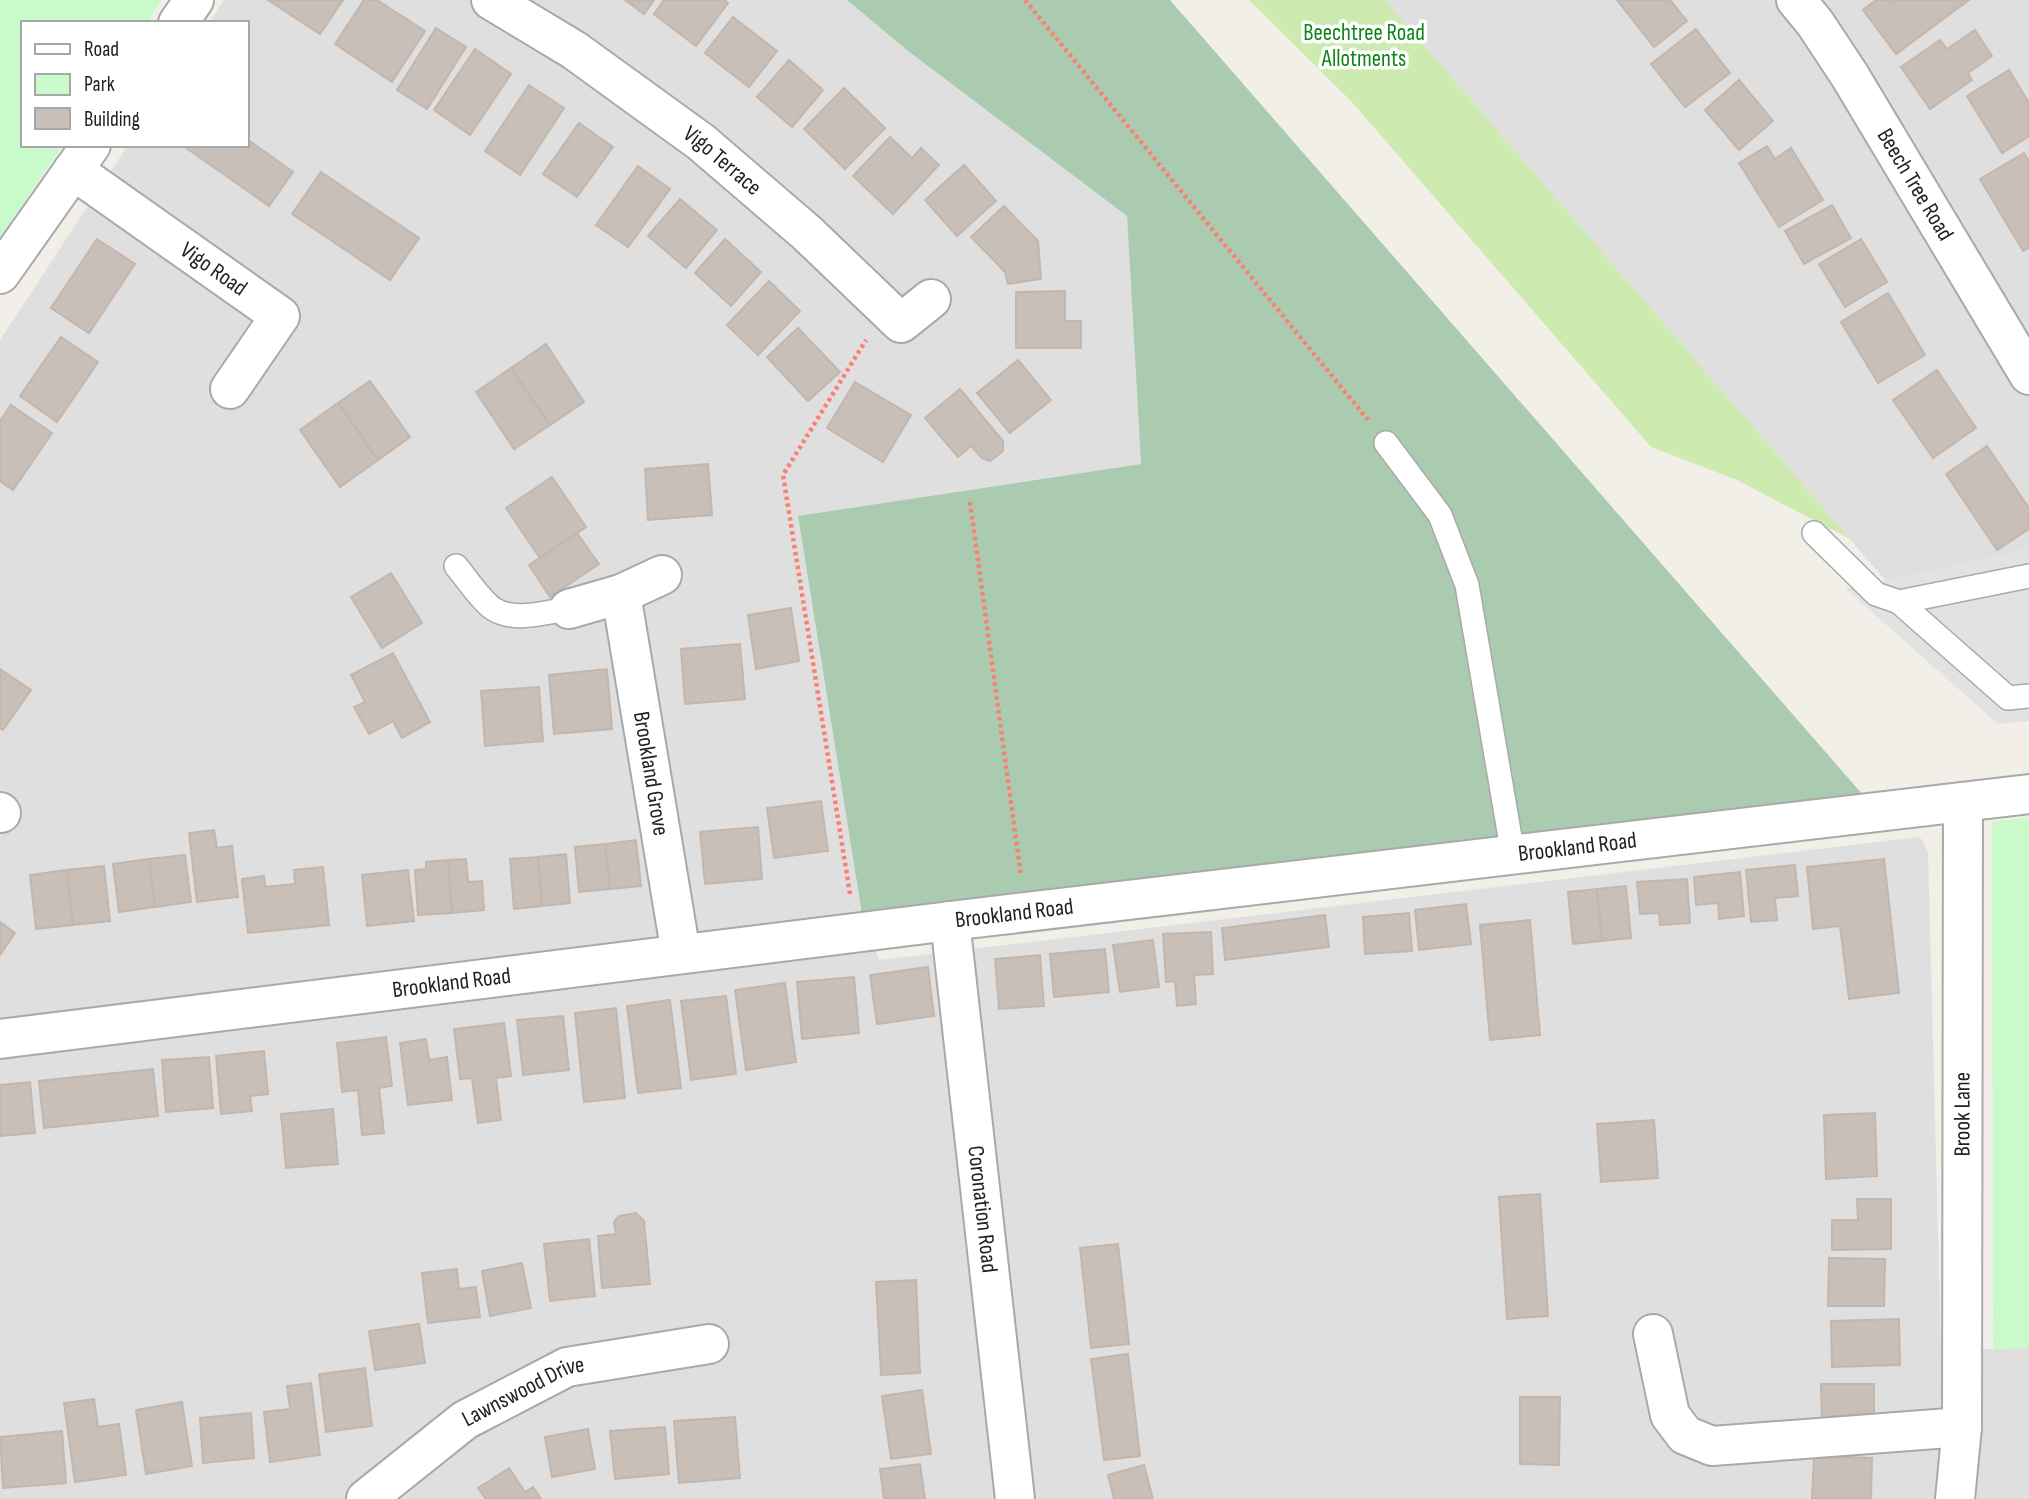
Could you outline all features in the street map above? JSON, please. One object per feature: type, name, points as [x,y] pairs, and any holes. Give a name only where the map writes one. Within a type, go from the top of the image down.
[{"type":"street","points":[[179,21],[194,0]]},
{"type":"street","name":"Vigo Terrace","points":[[491,0],[574,50],[701,142],[807,233],[886,309]]},
{"type":"street","name":"Beech Tree Road","points":[[1796,0],[1815,23],[1850,76],[2029,375]]},
{"type":"street","name":"Vigo Road","points":[[0,274],[82,158],[279,316],[230,388]]},
{"type":"street","points":[[886,309],[901,323],[931,299]]},
{"type":"street","points":[[569,609],[621,594],[662,575]]},
{"type":"street","name":"Brookland Grove","points":[[621,594],[681,954]]},
{"type":"street","name":"Brookland Road","points":[[0,1039],[950,920],[2029,794]]},
{"type":"street","name":"Brook Lane","points":[[1955,1499],[1962,1427],[1963,802]]},
{"type":"street","name":"Coronation Road","points":[[950,920],[1015,1499]]},
{"type":"street","points":[[1653,1334],[1670,1415],[1685,1435],[1712,1446],[1962,1427]]},
{"type":"street","name":"Lawnswood Drive","points":[[366,1499],[465,1420],[567,1367],[709,1345]]},
{"type":"lane","points":[[1386,443],[1440,515],[1467,585],[1513,855]]},
{"type":"lane","points":[[1814,533],[1876,594],[1899,602],[2008,698],[2029,696]]},
{"type":"lane","points":[[456,566],[491,608],[504,614],[525,616],[569,609]]},
{"type":"lane","points":[[1899,602],[2029,576]]},
{"type":"path","points":[[1025,0],[1386,443]]},
{"type":"path","points":[[856,933],[783,475],[886,309]]},
{"type":"path","points":[[970,502],[1026,913]]},
{"type":"shaded area","points":[[224,0],[847,0],[908,51],[1127,216],[1141,464],[798,517],[862,914],[879,960],[1920,837],[1928,852],[1941,1350],[2029,1348],[2029,1499],[0,1499],[0,340],[127,147],[248,147],[248,21],[210,21]]},
{"type":"shaded area","points":[[1385,0],[2029,0],[2029,549],[1886,581]]},
{"type":"shaded area","points":[[2029,549],[2029,721],[1998,724],[1846,589]]},
{"type":"green space","points":[[0,0],[162,0],[148,21],[21,21],[21,147],[62,147],[0,238]]},
{"type":"green space","points":[[847,0],[1170,0],[1863,795],[862,914],[798,516],[1141,464],[1127,216],[908,51]]},
{"type":"green space","name":"Beechtree Road Allotments","points":[[1249,0],[1385,0],[1850,539],[1737,480],[1651,447],[1351,101]]},
{"type":"green space","points":[[2029,817],[2029,1348],[1993,1349],[1992,822]]},
{"type":"building","points":[[268,0],[343,0],[320,34]]},
{"type":"building","points":[[364,0],[377,0],[425,31],[392,82],[335,44]]},
{"type":"building","points":[[625,0],[654,0],[644,14]]},
{"type":"building","points":[[664,0],[724,0],[728,3],[696,46],[654,14]]},
{"type":"building","points":[[1617,0],[1670,0],[1687,21],[1654,47]]},
{"type":"building","points":[[1876,0],[1969,0],[1896,54],[1863,10]]},
{"type":"building","points":[[733,17],[777,51],[749,87],[705,53]]},
{"type":"building","points":[[436,28],[466,47],[427,109],[397,90]]},
{"type":"building","points":[[1696,29],[1730,73],[1685,107],[1651,64]]},
{"type":"building","points":[[1975,30],[1992,56],[1968,73],[1972,80],[1930,109],[1901,67],[1940,40],[1947,49]]},
{"type":"building","points":[[475,49],[511,74],[470,135],[434,110]]},
{"type":"building","points":[[789,60],[823,90],[792,127],[757,97]]},
{"type":"building","points":[[2009,70],[2029,103],[2029,136],[2002,153],[1967,96]]},
{"type":"building","points":[[1739,80],[1773,121],[1739,150],[1705,110]]},
{"type":"building","points":[[529,85],[564,108],[520,175],[485,151]]},
{"type":"building","points":[[844,88],[885,128],[845,169],[804,129]]},
{"type":"building","points":[[579,123],[613,147],[577,197],[543,174]]},
{"type":"building","points":[[890,137],[912,158],[921,148],[939,165],[893,214],[853,176]]},
{"type":"building","points":[[248,140],[293,172],[269,206],[185,147],[248,147]]},
{"type":"building","points":[[1767,146],[1775,159],[1791,148],[1823,200],[1779,227],[1739,163]]},
{"type":"building","points":[[2024,153],[2029,161],[2029,248],[2023,251],[1980,179]]},
{"type":"building","points":[[964,165],[996,201],[957,236],[925,200]]},
{"type":"building","points":[[638,166],[670,189],[628,247],[596,225]]},
{"type":"building","points":[[321,172],[419,238],[390,280],[292,214]]},
{"type":"building","points":[[680,199],[717,230],[686,268],[648,236]]},
{"type":"building","points":[[1832,205],[1851,238],[1804,264],[1785,231]]},
{"type":"building","points":[[1004,206],[1038,241],[1041,279],[1008,284],[1005,272],[971,237]]},
{"type":"building","points":[[97,239],[135,264],[89,333],[51,308]]},
{"type":"building","points":[[725,239],[761,272],[731,306],[695,273]]},
{"type":"building","points":[[1861,239],[1887,282],[1845,307],[1819,264]]},
{"type":"building","points":[[769,281],[800,311],[758,355],[727,325]]},
{"type":"building","points":[[1065,291],[1065,321],[1081,321],[1081,348],[1016,348],[1016,292]]},
{"type":"building","points":[[1888,293],[1925,355],[1878,383],[1841,322]]},
{"type":"building","points":[[798,328],[840,372],[808,401],[767,357]]},
{"type":"building","points":[[61,337],[98,362],[57,422],[20,396]]},
{"type":"building","points":[[546,344],[584,402],[550,425],[511,368]]},
{"type":"building","points":[[1018,360],[1051,400],[1010,433],[977,393]]},
{"type":"building","points":[[511,368],[550,425],[514,449],[476,392]]},
{"type":"building","points":[[1937,370],[1976,428],[1933,458],[1893,400]]},
{"type":"building","points":[[370,381],[410,437],[378,460],[338,403]]},
{"type":"building","points":[[855,382],[911,415],[883,462],[827,428]]},
{"type":"building","points":[[960,389],[1003,441],[1003,451],[990,461],[982,458],[971,446],[958,457],[925,418]]},
{"type":"building","points":[[338,403],[378,460],[340,487],[300,430]]},
{"type":"building","points":[[11,405],[52,433],[13,490],[0,481],[0,421]]},
{"type":"building","points":[[1987,446],[2029,508],[2029,529],[1997,550],[1946,474]]},
{"type":"building","points":[[708,464],[712,515],[648,520],[645,469]]},
{"type":"building","points":[[552,477],[586,527],[540,558],[506,508]]},
{"type":"building","points":[[577,533],[599,564],[550,597],[529,565]]},
{"type":"building","points":[[391,573],[422,623],[382,648],[351,597]]},
{"type":"building","points":[[791,608],[799,661],[756,669],[748,615]]},
{"type":"building","points":[[740,644],[745,699],[685,704],[681,649]]},
{"type":"building","points":[[393,653],[430,722],[402,738],[393,721],[369,734],[354,707],[365,702],[351,675]]},
{"type":"building","points":[[0,669],[31,690],[3,730],[0,728]]},
{"type":"building","points":[[607,669],[612,729],[554,734],[549,675]]},
{"type":"building","points":[[539,687],[543,741],[485,746],[481,691]]},
{"type":"building","points":[[821,801],[828,851],[774,858],[767,808]]},
{"type":"building","points":[[758,827],[762,879],[705,884],[700,832]]},
{"type":"building","points":[[214,830],[217,848],[232,846],[238,897],[197,902],[189,833]]},
{"type":"building","points":[[636,840],[641,886],[610,889],[605,844]]},
{"type":"building","points":[[605,844],[610,889],[579,892],[575,847]]},
{"type":"building","points":[[566,854],[570,903],[542,906],[538,857]]},
{"type":"building","points":[[185,855],[191,902],[155,907],[149,859]]},
{"type":"building","points":[[538,857],[542,906],[514,909],[510,859]]},
{"type":"building","points":[[149,859],[155,907],[119,912],[113,864]]},
{"type":"building","points":[[466,859],[468,882],[482,881],[484,910],[452,913],[448,860]]},
{"type":"building","points":[[1884,859],[1899,993],[1849,999],[1840,926],[1813,929],[1807,867]]},
{"type":"building","points":[[448,860],[452,913],[418,915],[415,870],[426,869],[426,862]]},
{"type":"building","points":[[1795,865],[1798,896],[1775,898],[1777,920],[1751,922],[1746,870]]},
{"type":"building","points":[[104,866],[110,921],[73,925],[67,870]]},
{"type":"building","points":[[323,867],[329,925],[248,933],[242,879],[264,876],[265,887],[295,884],[294,870]]},
{"type":"building","points":[[67,870],[73,925],[36,929],[30,875]]},
{"type":"building","points":[[408,870],[414,921],[367,926],[362,875]]},
{"type":"building","points":[[1740,872],[1744,916],[1719,919],[1718,903],[1696,905],[1694,877]]},
{"type":"building","points":[[1687,879],[1690,923],[1660,925],[1659,913],[1640,914],[1637,882]]},
{"type":"building","points":[[1626,886],[1631,938],[1602,941],[1597,889]]},
{"type":"building","points":[[1597,889],[1602,941],[1573,944],[1568,892]]},
{"type":"building","points":[[1466,904],[1471,944],[1419,950],[1415,910]]},
{"type":"building","points":[[1409,913],[1412,951],[1365,954],[1363,917]]},
{"type":"building","points":[[1325,915],[1329,947],[1225,960],[1222,928]]},
{"type":"building","points":[[1530,920],[1540,1035],[1490,1040],[1480,925]]},
{"type":"building","points":[[0,922],[15,933],[0,955]]},
{"type":"building","points":[[1211,932],[1213,974],[1194,975],[1196,1004],[1177,1006],[1175,981],[1166,982],[1163,934]]},
{"type":"building","points":[[1153,940],[1159,987],[1120,992],[1113,945]]},
{"type":"building","points":[[1105,949],[1109,992],[1054,997],[1050,954]]},
{"type":"building","points":[[1040,955],[1044,1006],[999,1009],[995,959]]},
{"type":"building","points":[[928,967],[934,1016],[877,1024],[870,975]]},
{"type":"building","points":[[854,977],[859,1033],[802,1039],[797,982]]},
{"type":"building","points":[[785,983],[796,1062],[746,1070],[735,990]]},
{"type":"building","points":[[726,996],[736,1074],[691,1080],[681,1001]]},
{"type":"building","points":[[670,1000],[681,1088],[638,1093],[627,1006]]},
{"type":"building","points":[[616,1008],[625,1098],[584,1102],[575,1013]]},
{"type":"building","points":[[563,1016],[569,1070],[523,1075],[517,1020]]},
{"type":"building","points":[[504,1023],[511,1076],[496,1078],[501,1120],[478,1123],[472,1078],[460,1079],[454,1029]]},
{"type":"building","points":[[386,1037],[392,1086],[379,1088],[384,1133],[362,1135],[358,1090],[342,1092],[337,1043]]},
{"type":"building","points":[[426,1039],[429,1060],[447,1057],[452,1100],[408,1105],[400,1043]]},
{"type":"building","points":[[264,1051],[268,1094],[250,1096],[252,1111],[221,1114],[216,1056]]},
{"type":"building","points":[[209,1057],[213,1108],[166,1112],[162,1060]]},
{"type":"building","points":[[153,1069],[158,1116],[44,1128],[39,1081]]},
{"type":"building","points":[[30,1082],[35,1133],[0,1136],[0,1085]]},
{"type":"building","points":[[333,1109],[338,1164],[286,1168],[281,1114]]},
{"type":"building","points":[[1875,1113],[1877,1176],[1826,1179],[1824,1115]]},
{"type":"building","points":[[1654,1120],[1658,1178],[1601,1182],[1597,1124]]},
{"type":"building","points":[[1540,1194],[1548,1316],[1507,1319],[1499,1197]]},
{"type":"building","points":[[1857,1199],[1891,1199],[1891,1249],[1832,1250],[1832,1220],[1858,1220]]},
{"type":"building","points":[[636,1213],[644,1221],[650,1284],[602,1288],[598,1236],[616,1234],[614,1222],[619,1216]]},
{"type":"building","points":[[589,1239],[595,1296],[550,1301],[544,1244]]},
{"type":"building","points":[[1118,1244],[1129,1344],[1091,1348],[1080,1248]]},
{"type":"building","points":[[1829,1258],[1885,1259],[1884,1306],[1828,1306]]},
{"type":"building","points":[[522,1263],[531,1308],[490,1316],[482,1271]]},
{"type":"building","points":[[457,1269],[459,1289],[476,1287],[480,1317],[428,1323],[422,1273]]},
{"type":"building","points":[[916,1280],[920,1373],[881,1375],[876,1282]]},
{"type":"building","points":[[1899,1319],[1900,1365],[1832,1367],[1831,1321]]},
{"type":"building","points":[[419,1324],[425,1363],[375,1370],[369,1331]]},
{"type":"building","points":[[1128,1354],[1140,1456],[1104,1460],[1091,1359]]},
{"type":"building","points":[[365,1368],[372,1426],[326,1432],[319,1374]]},
{"type":"building","points":[[311,1383],[320,1455],[270,1462],[264,1412],[290,1409],[287,1386]]},
{"type":"building","points":[[1821,1384],[1874,1384],[1874,1423],[1822,1424]]},
{"type":"building","points":[[922,1390],[931,1454],[891,1459],[882,1396]]},
{"type":"building","points":[[1520,1397],[1560,1397],[1559,1465],[1520,1464]]},
{"type":"building","points":[[94,1399],[98,1427],[119,1424],[126,1475],[75,1482],[64,1403]]},
{"type":"building","points":[[182,1402],[192,1466],[146,1474],[136,1410]]},
{"type":"building","points":[[251,1413],[254,1458],[203,1463],[200,1418]]},
{"type":"building","points":[[735,1417],[740,1478],[679,1483],[674,1421]]},
{"type":"building","points":[[665,1427],[669,1474],[615,1479],[610,1431]]},
{"type":"building","points":[[588,1429],[595,1469],[552,1477],[545,1437]]},
{"type":"building","points":[[62,1431],[66,1483],[3,1488],[0,1437]]},
{"type":"building","points":[[1814,1456],[1872,1458],[1871,1499],[1812,1499]]},
{"type":"building","points":[[920,1464],[925,1499],[884,1499],[880,1469]]},
{"type":"building","points":[[1144,1465],[1153,1499],[1114,1499],[1108,1475]]},
{"type":"building","points":[[509,1468],[525,1492],[533,1487],[541,1499],[486,1499],[478,1488]]}]
